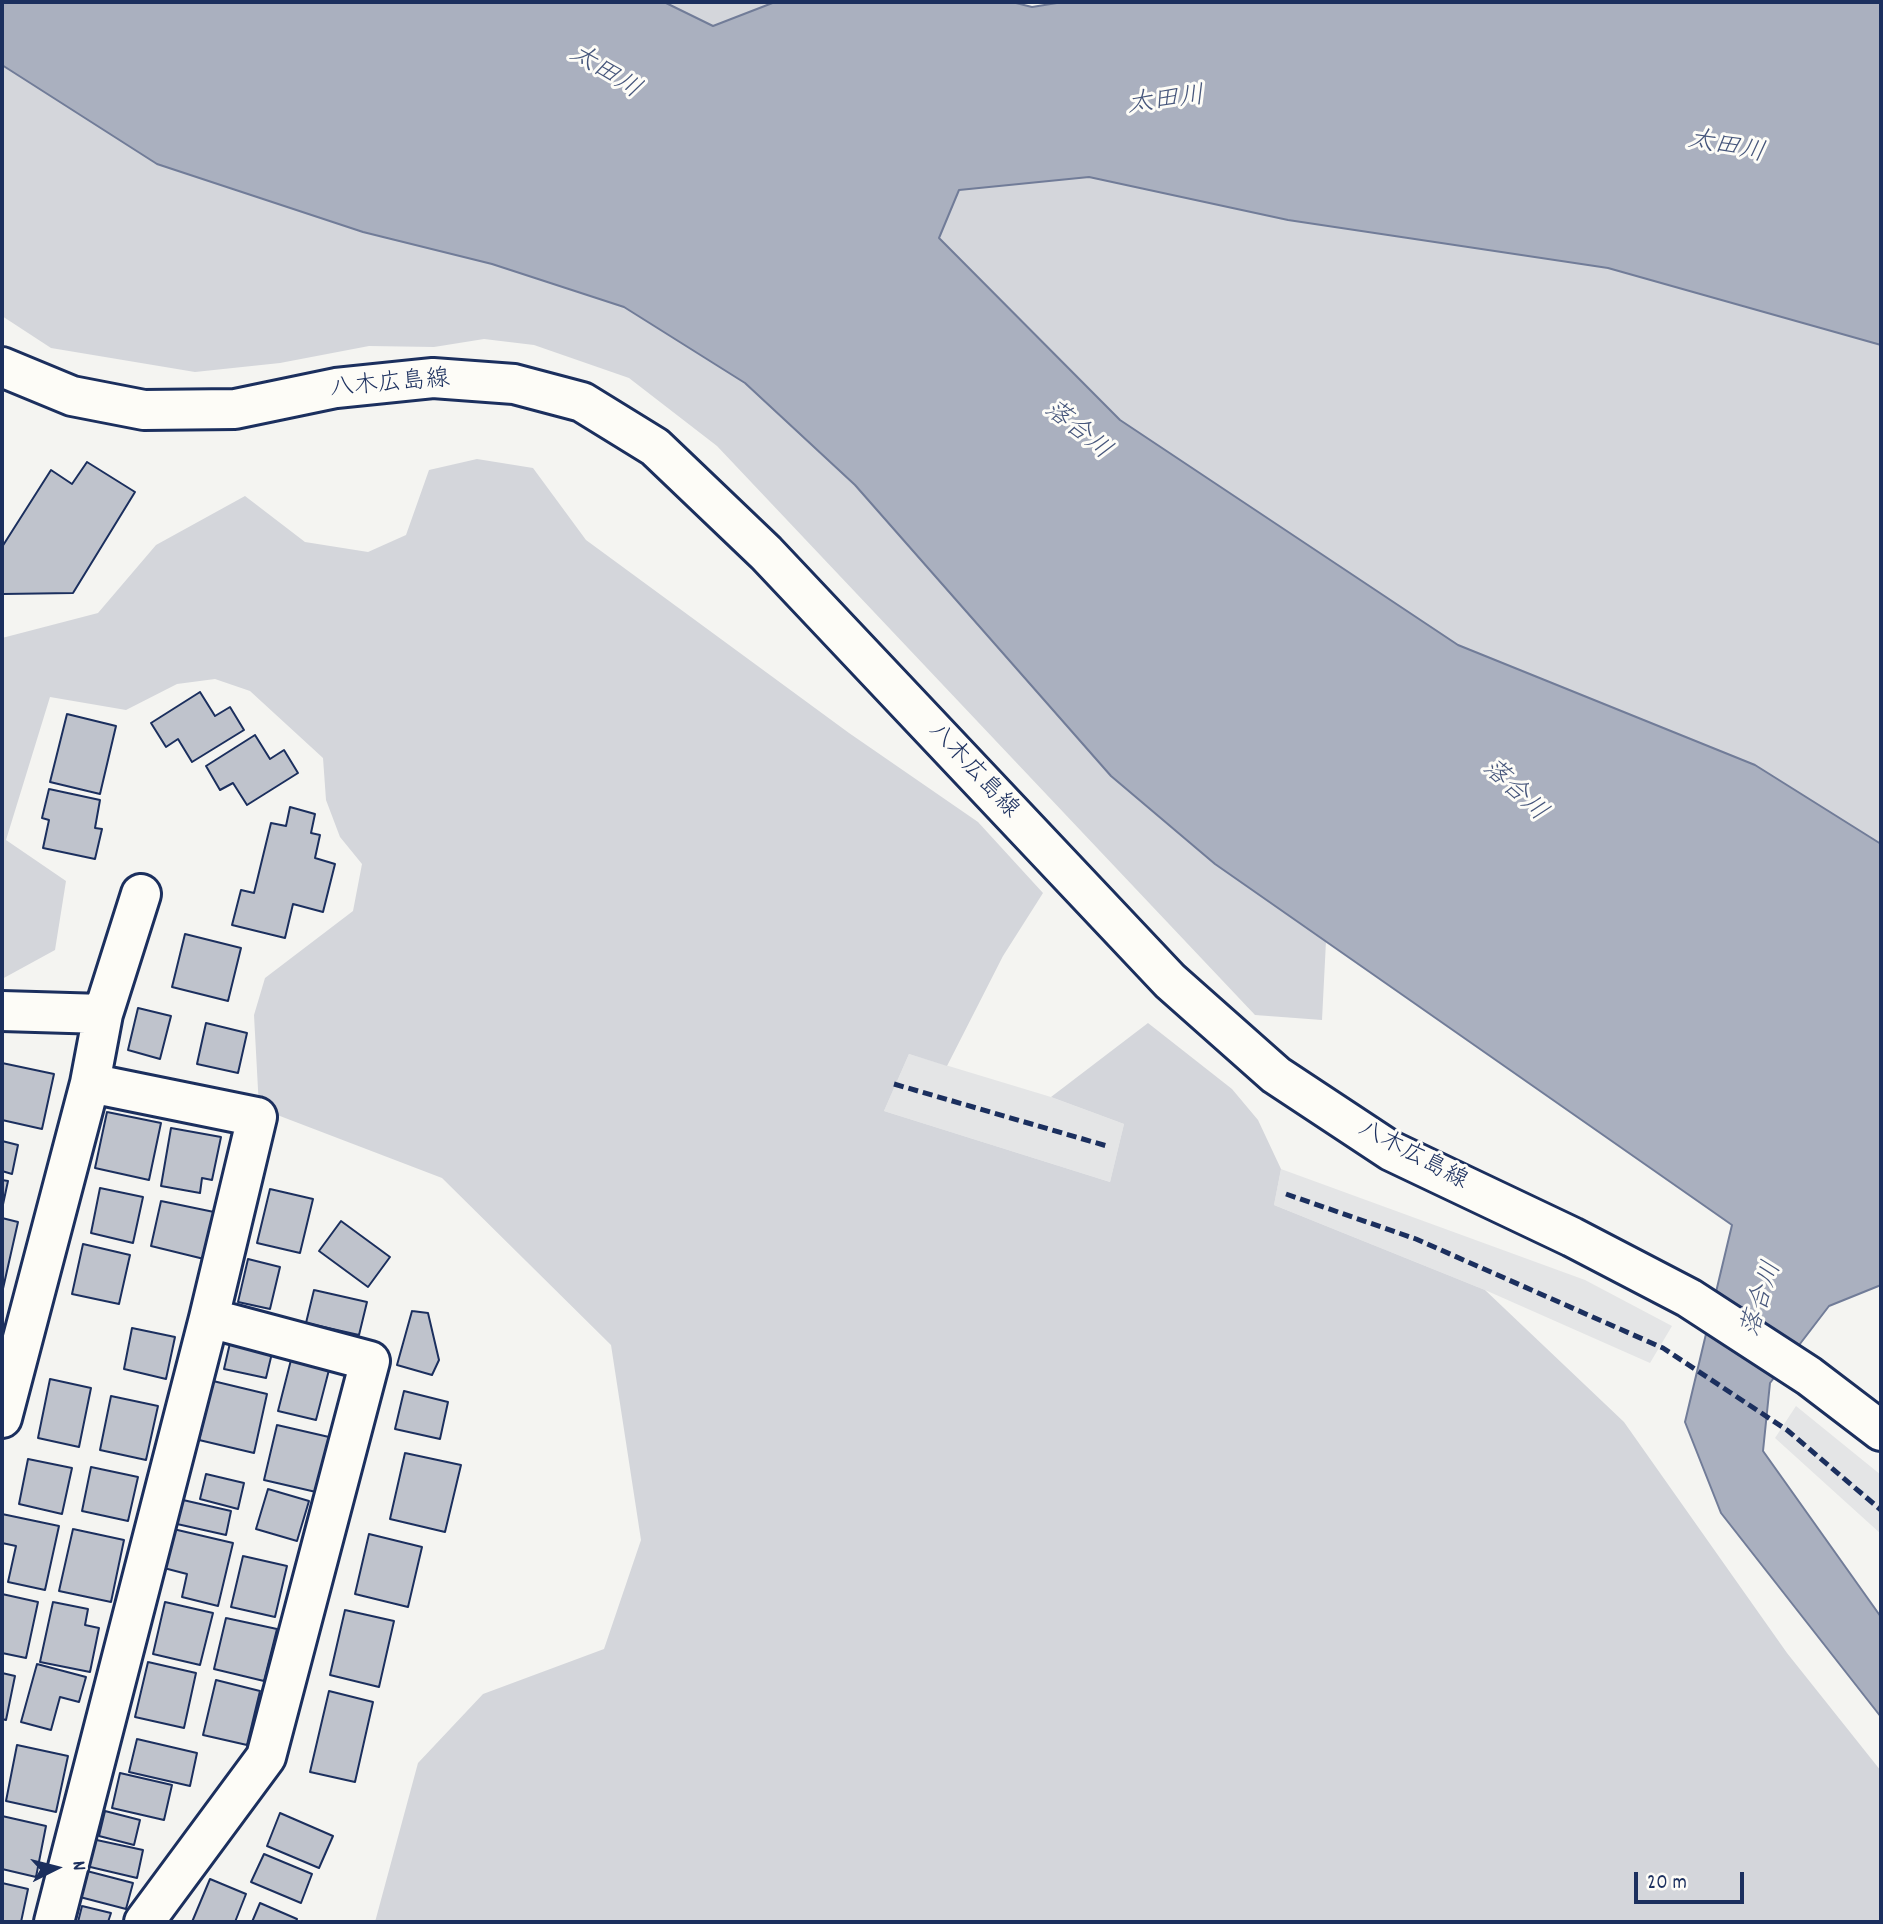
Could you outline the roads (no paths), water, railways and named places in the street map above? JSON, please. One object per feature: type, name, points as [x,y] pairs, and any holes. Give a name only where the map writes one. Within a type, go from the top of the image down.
[{"type":"street","name":"八木広島線","points":[[2,367],[72,396],[144,410],[235,409],[336,388],[433,378],[514,384],[582,402],[655,447],[766,553],[1170,981],[1276,1075],[1391,1152],[1572,1237],[1689,1298],[1809,1376],[1881,1431]]},
{"type":"street","points":[[2,1418],[90,1083],[103,1014],[141,894]]},
{"type":"street","points":[[2,1011],[103,1014]]},
{"type":"street","points":[[54,1922],[209,1318],[257,1117],[90,1083]]},
{"type":"street","points":[[144,1922],[266,1757],[370,1361],[209,1318]]},
{"type":"water","points":[[2,2],[664,2],[713,26],[775,2],[1012,2],[1032,7],[1063,2],[1881,2],[1881,345],[1608,268],[1288,220],[1089,177],[959,190],[939,238],[1120,420],[1458,645],[1755,765],[1881,844],[1881,1285],[1829,1306],[1770,1383],[1763,1451],[1881,1617],[1881,1717],[1721,1513],[1685,1422],[1732,1225],[1215,864],[1111,776],[855,485],[745,383],[624,307],[492,264],[363,232],[157,164],[2,65]]},
{"type":"railway","points":[[894,1084],[1107,1146]]},
{"type":"railway","points":[[1286,1194],[1416,1239],[1663,1348],[1787,1430],[1881,1510]]},
{"type":"water label","name":"太田川","points":[[604,74]]},
{"type":"water label","name":"太田川","points":[[1166,103]]},
{"type":"water label","name":"太田川","points":[[1726,149]]},
{"type":"water label","name":"落合川","points":[[1076,432]]},
{"type":"water label","name":"落合川","points":[[1513,792]]},
{"type":"water label","name":"落合川","points":[[1764,1300]]}]
